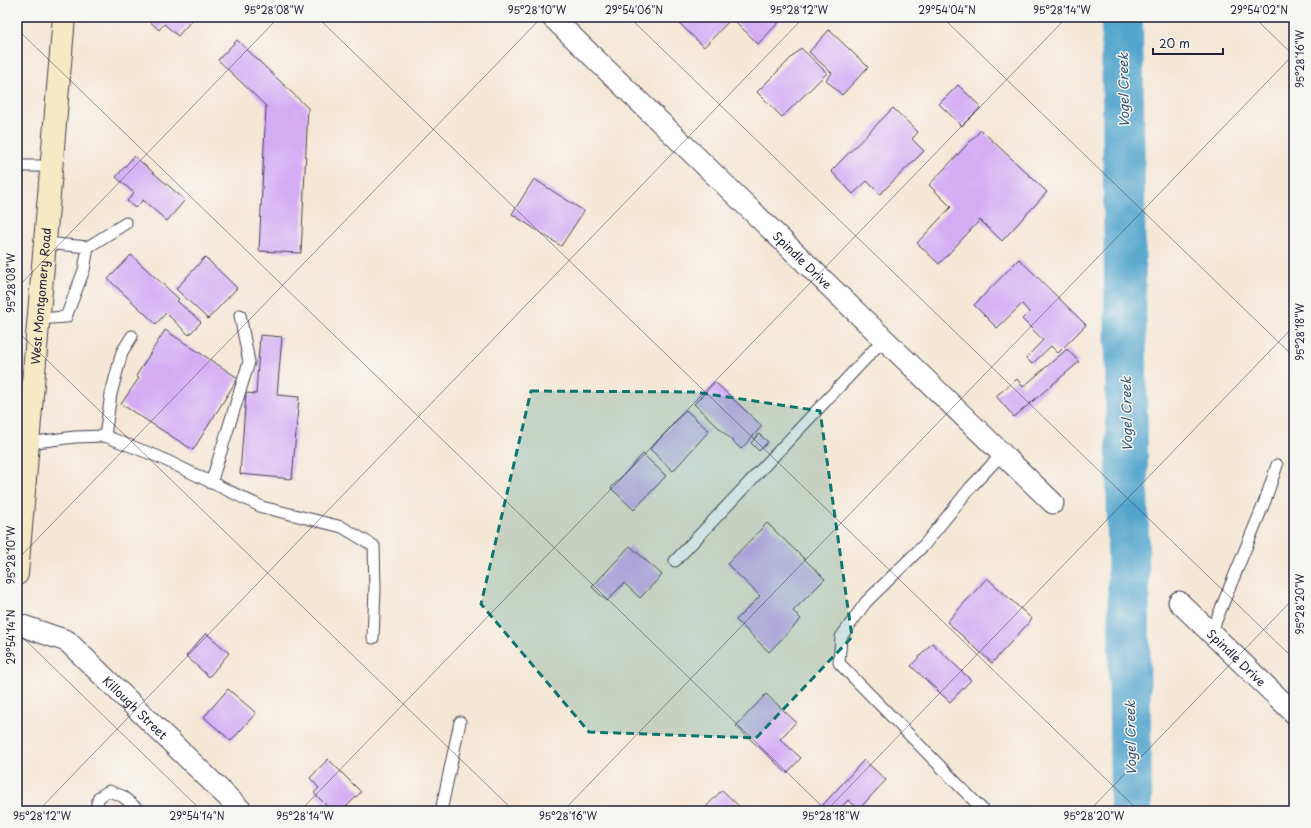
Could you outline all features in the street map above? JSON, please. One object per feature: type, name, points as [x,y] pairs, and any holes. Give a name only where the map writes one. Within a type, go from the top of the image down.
[{"type":"main road","name":"West Montgomery Road","points":[[17,574],[23,442],[38,319],[64,17]]},
{"type":"street","name":"Spindle Drive","points":[[552,17],[1053,503]]},
{"type":"street","name":"Spindle Drive","points":[[1179,602],[1294,714]]},
{"type":"street","name":"Killough Street","points":[[17,624],[67,641],[242,811]]},
{"type":"lane","points":[[17,166],[51,166]]},
{"type":"lane","points":[[45,243],[88,247],[126,223]]},
{"type":"lane","points":[[38,319],[66,317],[84,270],[88,247]]},
{"type":"lane","points":[[211,483],[249,362],[240,315]]},
{"type":"lane","points":[[105,436],[111,394],[122,352],[132,336]]},
{"type":"lane","points":[[675,561],[884,339]]},
{"type":"lane","points":[[23,442],[105,436],[159,457],[262,507],[342,527],[374,546],[375,589],[373,638]]},
{"type":"lane","points":[[984,811],[839,663],[841,637],[866,602],[925,544],[970,488],[1002,454]]},
{"type":"lane","points":[[1211,633],[1265,501],[1277,465]]},
{"type":"lane","points":[[441,811],[460,722]]},
{"type":"lane","points":[[95,811],[99,797],[109,791],[122,796],[140,811]]},
{"type":"highlighted area","points":[[531,391],[695,392],[820,411],[852,637],[756,738],[589,732],[481,604]]},
{"type":"building","points":[[145,17],[189,17],[192,20],[178,36],[164,24],[159,30]]},
{"type":"building","points":[[685,17],[784,17],[758,44],[732,18],[704,47],[679,23]]},
{"type":"building","points":[[829,30],[868,67],[842,95],[826,80],[832,73],[809,52]]},
{"type":"building","points":[[237,40],[308,108],[301,253],[259,251],[266,106],[218,60]]},
{"type":"building","points":[[801,48],[827,73],[782,117],[757,92]]},
{"type":"building","points":[[958,85],[981,107],[962,126],[939,104]]},
{"type":"building","points":[[893,108],[918,132],[912,139],[924,151],[880,194],[867,181],[853,194],[831,171]]},
{"type":"building","points":[[981,130],[1047,192],[1002,241],[980,220],[939,264],[917,243],[951,207],[929,185]]},
{"type":"building","points":[[134,156],[185,200],[167,221],[143,200],[135,208],[127,201],[134,193],[116,177]]},
{"type":"building","points":[[534,179],[584,211],[561,246],[512,214]]},
{"type":"building","points":[[131,255],[179,299],[177,301],[201,322],[189,335],[166,313],[156,324],[108,279]]},
{"type":"building","points":[[205,257],[237,288],[208,319],[176,289]]},
{"type":"building","points":[[1019,259],[1086,325],[1058,353],[1051,346],[1032,364],[1026,358],[1043,340],[1022,319],[1029,312],[1022,304],[997,328],[974,305]]},
{"type":"building","points":[[165,330],[238,378],[193,450],[121,404],[139,378],[136,376]]},
{"type":"building","points":[[260,335],[282,337],[277,395],[299,397],[292,479],[240,474],[246,393],[256,394]]},
{"type":"building","points":[[1067,349],[1079,362],[1014,417],[996,396],[1017,379],[1023,387]]},
{"type":"building","points":[[715,382],[762,426],[741,449],[694,404]]},
{"type":"building","points":[[686,410],[709,431],[673,471],[650,449]]},
{"type":"building","points":[[759,434],[768,442],[759,451],[751,443]]},
{"type":"building","points":[[643,454],[666,476],[634,510],[611,488]]},
{"type":"building","points":[[767,523],[825,579],[793,611],[801,619],[769,652],[736,620],[760,596],[727,564]]},
{"type":"building","points":[[630,546],[662,575],[640,598],[624,583],[607,601],[592,587]]},
{"type":"building","points":[[987,578],[1032,619],[992,663],[947,622]]},
{"type":"building","points":[[206,633],[229,653],[209,677],[186,656]]},
{"type":"building","points":[[932,643],[971,680],[950,702],[911,666]]},
{"type":"building","points":[[228,689],[256,713],[231,741],[204,717]]},
{"type":"building","points":[[766,694],[796,722],[780,739],[801,758],[787,773],[736,726]]},
{"type":"building","points":[[328,759],[361,792],[342,811],[332,811],[314,793],[319,788],[310,778]]},
{"type":"building","points":[[864,760],[886,780],[859,809],[848,800],[838,811],[823,811],[820,808]]},
{"type":"building","points":[[722,790],[744,811],[702,811]]},
{"type":"waterway","name":"Vogel Creek","points":[[1122,17],[1131,811]]}]
